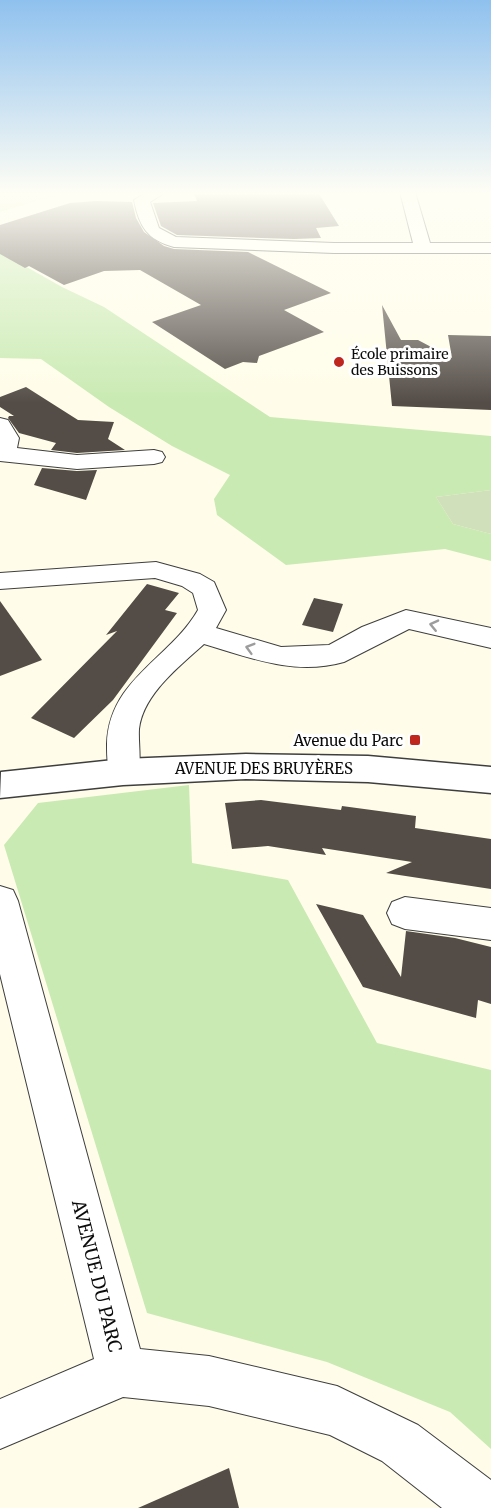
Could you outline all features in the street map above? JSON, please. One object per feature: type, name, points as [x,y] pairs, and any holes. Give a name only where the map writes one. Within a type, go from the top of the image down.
[{"type":"street","points":[[0,425],[8,438],[3,453],[77,462],[154,457]]},
{"type":"street","points":[[0,581],[156,570],[191,580],[205,588],[212,610],[199,633],[160,668],[128,712],[123,747],[124,771]]},
{"type":"street","points":[[199,633],[281,657],[334,656],[372,634],[406,619],[491,638]]},
{"type":"street","name":"AVENUE DES BRUYÈRES","points":[[0,787],[124,771],[261,765],[426,771],[491,780]]},
{"type":"street","name":"AVENUE DU PARC","points":[[0,901],[122,1372],[209,1381],[337,1411],[400,1443],[485,1508]]},
{"type":"street","points":[[405,914],[491,924]]},
{"type":"street","points":[[0,1424],[122,1372]]},
{"type":"green space","points":[[0,262],[18,262],[104,307],[270,417],[491,436],[491,490],[436,497],[453,524],[491,534],[491,561],[445,549],[286,565],[217,515],[214,499],[230,475],[172,446],[109,407],[41,359],[0,358]]},
{"type":"green space","points":[[491,490],[491,534],[453,524],[436,497]]},
{"type":"green space","points":[[189,785],[192,863],[288,880],[377,1043],[491,1070],[491,1449],[450,1412],[327,1362],[147,1313],[4,845],[38,803]]},
{"type":"building","name":"École primaire des Buissons","points":[[15,262],[269,262],[331,293],[284,310],[324,332],[259,356],[257,363],[243,362],[225,369],[152,322],[201,305],[140,270],[104,271],[64,285],[29,266],[25,268]]},
{"type":"building","name":"École primaire des Buissons","points":[[382,305],[401,340],[418,340],[452,358],[448,335],[491,336],[491,410],[392,406]]},
{"type":"building","points":[[26,387],[78,420],[114,422],[108,439],[125,450],[77,453],[51,450],[56,443],[19,433],[8,418],[14,416],[0,407],[0,397]]},
{"type":"building","points":[[42,468],[97,470],[86,500],[34,485]]},
{"type":"building","points":[[147,584],[179,593],[165,610],[177,613],[113,700],[74,738],[31,718],[117,631],[106,635]]},
{"type":"building","points":[[314,598],[343,604],[333,632],[302,625]]},
{"type":"building","points":[[0,601],[42,660],[0,676]]},
{"type":"building","points":[[261,800],[341,810],[342,806],[416,816],[415,828],[491,839],[491,889],[386,873],[412,862],[322,848],[326,855],[268,846],[232,849],[225,803]]},
{"type":"building","points":[[316,904],[363,915],[401,977],[406,931],[455,938],[491,947],[491,1004],[478,1000],[476,1018],[363,987]]},
{"type":"building","points":[[229,1468],[239,1508],[138,1508]]},
{"type":"place","name":"École primaire des Buissons","points":[[339,362]]},
{"type":"place","name":"Avenue du Parc","points":[[415,740]]}]
